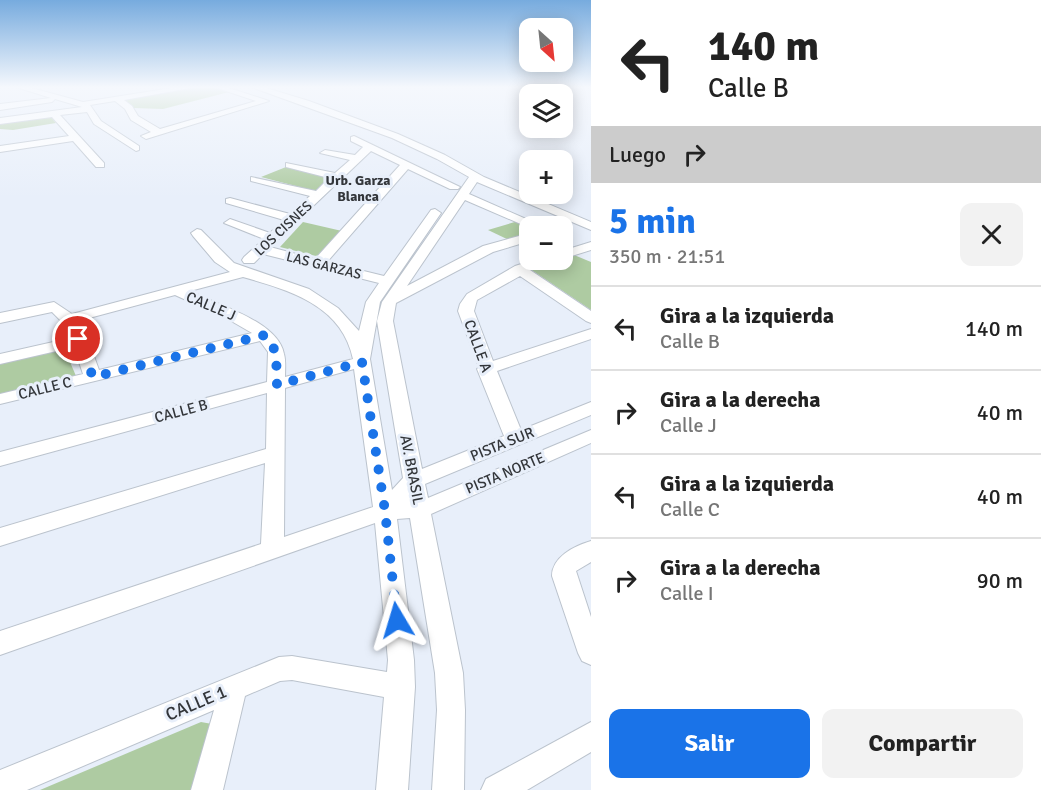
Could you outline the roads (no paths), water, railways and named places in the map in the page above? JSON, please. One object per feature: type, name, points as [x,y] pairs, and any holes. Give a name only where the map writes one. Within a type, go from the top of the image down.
[{"type":"street","points":[[65,124],[100,165]]},
{"type":"street","points":[[100,124],[136,148]]},
{"type":"street","points":[[144,124],[158,132]]},
{"type":"street","points":[[146,136],[186,124]]},
{"type":"street","points":[[360,124],[405,141],[441,157],[470,174],[587,224]]},
{"type":"street","points":[[0,149],[77,138]]},
{"type":"street","points":[[354,139],[519,218]]},
{"type":"street","name":"LOS CISNES","points":[[245,267],[261,249],[370,146]]},
{"type":"street","points":[[325,153],[358,158]]},
{"type":"street","points":[[319,264],[407,164]]},
{"type":"street","points":[[290,165],[338,177]]},
{"type":"street","points":[[388,302],[470,174]]},
{"type":"street","points":[[255,179],[318,195]]},
{"type":"street","points":[[362,362],[373,302],[387,280],[458,191]]},
{"type":"street","points":[[230,201],[293,219]]},
{"type":"street","points":[[230,223],[273,238]]},
{"type":"street","points":[[197,233],[222,262],[245,267],[284,284],[331,310],[353,334],[362,362],[385,511],[401,660],[401,687],[392,790]]},
{"type":"street","points":[[388,302],[488,249],[519,240]]},
{"type":"street","points":[[573,251],[591,246]]},
{"type":"street","name":"LAS GARZAS","points":[[261,249],[387,280]]},
{"type":"street","points":[[577,250],[591,259]]},
{"type":"street","points":[[69,319],[176,290],[245,267]]},
{"type":"street","name":"CALLE A","points":[[514,440],[466,311],[467,304],[472,297],[519,270]]},
{"type":"street","points":[[521,270],[591,318]]},
{"type":"street","name":"CALLE J","points":[[176,290],[197,302],[235,316],[256,327],[265,335]]},
{"type":"street","name":"AV. BRASIL","points":[[388,302],[385,321],[449,673],[451,710],[448,790]]},
{"type":"street","points":[[0,318],[54,307],[62,311],[69,319],[93,377]]},
{"type":"street","points":[[486,369],[591,334]]},
{"type":"street","points":[[265,335],[276,352],[276,453],[272,549]]},
{"type":"street","name":"CALLE C","points":[[0,399],[265,335]]},
{"type":"street","points":[[0,359],[78,341]]},
{"type":"street","name":"CALLE B","points":[[0,459],[362,362]]},
{"type":"street","name":"PISTA SUR","points":[[413,481],[591,408]]},
{"type":"street","name":"PISTA NORTE","points":[[420,510],[591,436]]},
{"type":"street","points":[[0,537],[276,453]]},
{"type":"street","points":[[385,511],[413,481]]},
{"type":"street","points":[[0,643],[385,511],[420,510]]},
{"type":"street","points":[[591,550],[570,561],[564,567],[564,576],[591,653]]},
{"type":"street","name":"CALLE 1","points":[[0,786],[279,669],[292,668],[401,687]]},
{"type":"street","points":[[207,790],[233,688]]},
{"type":"street","points":[[497,790],[591,736]]},
{"type":"district","name":"Urb. Garza Blanca","points":[[358,188]]}]
